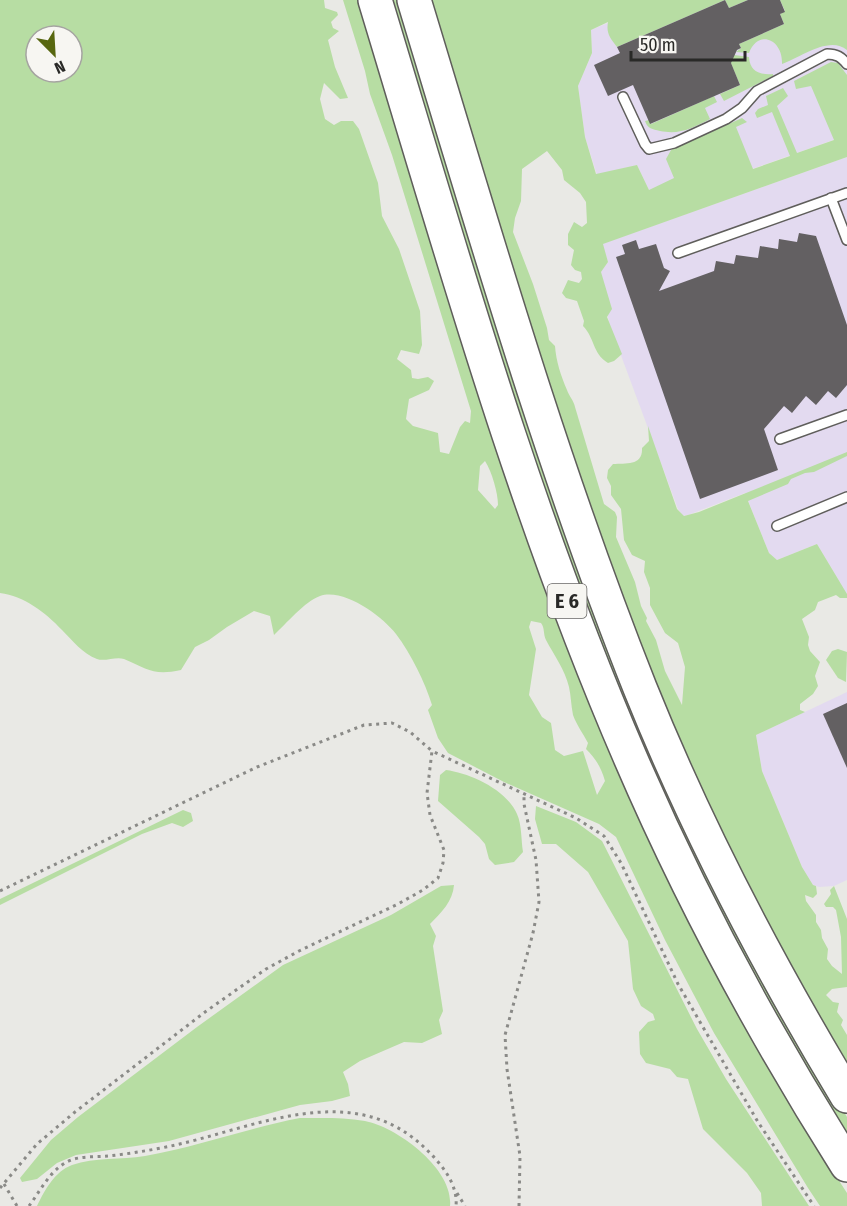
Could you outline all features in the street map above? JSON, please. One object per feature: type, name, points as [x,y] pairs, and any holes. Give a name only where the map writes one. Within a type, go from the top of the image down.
[{"type":"highway","name":"E 6","points":[[375,0],[508,432],[568,603],[629,756],[710,929],[762,1025],[847,1165]]},
{"type":"highway","name":"E 6","points":[[414,0],[525,363],[588,552],[641,690],[690,803],[738,903],[800,1019],[847,1096]]},
{"type":"lane","points":[[623,97],[645,144],[650,149],[674,143],[726,119],[742,108],[757,91],[827,54],[842,57],[847,64]]},
{"type":"lane","points":[[678,253],[847,193]]},
{"type":"lane","points":[[831,198],[847,240]]},
{"type":"lane","points":[[780,439],[847,415]]},
{"type":"lane","points":[[777,526],[847,497]]},
{"type":"path","points":[[0,891],[257,767],[364,725],[392,723],[410,732],[432,751],[576,818],[604,836],[621,863],[678,984],[759,1122],[814,1206]]},
{"type":"path","points":[[0,1188],[37,1144],[205,1012],[266,969],[398,904],[423,890],[438,878],[444,850],[430,815],[427,793],[432,751]]},
{"type":"path","points":[[519,1206],[520,1156],[507,1069],[505,1035],[533,933],[539,902],[536,860],[524,795]]},
{"type":"path","points":[[28,1206],[50,1176],[72,1160],[135,1153],[296,1113],[317,1112],[361,1115],[383,1120],[418,1141],[444,1168],[465,1206]]},
{"type":"path","points":[[4,1184],[17,1206]]},
{"type":"path","points":[[456,1191],[456,1206]]},
{"type":"shaded area","points":[[663,0],[847,0],[847,135],[685,193],[649,190],[637,165],[597,175],[585,137],[578,86],[592,53],[591,30]]},
{"type":"shaded area","points":[[847,157],[847,594],[817,544],[777,560],[769,553],[745,493],[683,516],[678,509],[609,323],[601,272],[608,262],[602,244]]},
{"type":"shaded area","points":[[847,692],[847,880],[834,886],[819,887],[813,885],[802,867],[762,771],[756,735]]},
{"type":"green space","points":[[0,0],[324,0],[325,8],[337,12],[338,15],[331,22],[333,28],[339,31],[328,40],[335,67],[348,98],[340,99],[324,83],[320,99],[325,119],[334,125],[341,121],[353,121],[359,129],[378,183],[382,216],[399,249],[420,311],[422,345],[419,354],[401,350],[397,359],[411,370],[412,378],[428,377],[434,381],[429,390],[409,399],[406,419],[413,426],[438,433],[440,452],[449,454],[460,427],[465,421],[470,423],[471,411],[392,155],[370,94],[343,0],[360,0],[467,351],[804,1127],[847,1193],[847,1206],[820,1206],[808,1188],[714,1033],[665,940],[616,837],[599,824],[504,782],[448,753],[438,738],[428,710],[432,705],[426,687],[402,642],[382,619],[351,600],[340,596],[320,596],[302,608],[274,635],[270,616],[254,611],[195,647],[181,670],[157,672],[121,658],[100,660],[92,657],[49,617],[34,606],[0,593]],"holes":[[[485,461],[496,489],[498,505],[495,509],[478,490],[480,466]],[[531,621],[541,623],[543,627],[546,640],[565,675],[573,715],[588,743],[586,749],[602,771],[605,781],[597,795],[583,751],[564,756],[555,750],[551,723],[542,717],[529,695],[536,649],[529,627]]]},
{"type":"green space","points":[[387,0],[403,0],[514,362],[832,1092],[847,1117],[847,1146],[682,847],[561,554]]},
{"type":"green space","points":[[432,0],[725,0],[617,47],[609,35],[608,22],[591,30],[592,53],[578,86],[585,137],[596,174],[637,165],[649,190],[674,178],[666,159],[671,150],[742,118],[747,122],[736,127],[753,169],[790,156],[772,112],[757,118],[755,113],[758,109],[768,105],[766,96],[783,88],[788,96],[777,106],[797,153],[834,140],[811,86],[796,89],[794,81],[831,62],[838,63],[847,75],[847,157],[603,244],[608,262],[601,272],[612,309],[607,317],[622,354],[614,361],[608,363],[599,355],[583,326],[584,321],[577,301],[566,298],[562,293],[568,280],[579,283],[582,279],[581,272],[575,270],[571,265],[574,250],[568,245],[568,234],[574,222],[582,227],[587,223],[586,202],[580,193],[564,180],[562,170],[547,151],[522,169],[521,201],[513,232],[533,284],[549,340],[555,346],[561,374],[574,405],[604,504],[615,512],[617,517],[616,537],[635,582],[646,621],[656,640],[665,671],[682,705],[685,667],[678,643],[665,633],[650,605],[650,588],[644,572],[645,561],[632,555],[624,540],[621,509],[611,495],[611,486],[607,478],[608,470],[613,464],[633,462],[640,458],[642,448],[649,441],[648,426],[677,509],[684,516],[847,452],[847,456],[814,472],[791,479],[788,484],[748,501],[769,553],[777,560],[817,544],[847,594],[847,598],[840,598],[836,595],[818,602],[815,610],[802,619],[809,637],[810,651],[820,662],[815,676],[818,686],[813,694],[800,704],[800,710],[805,712],[756,735],[762,771],[802,867],[813,885],[816,886],[817,894],[813,898],[805,895],[806,901],[816,915],[816,922],[828,949],[827,959],[842,974],[841,937],[836,910],[824,904],[834,886],[847,919],[847,987],[832,989],[826,995],[833,1002],[839,1003],[837,1012],[843,1020],[841,1025],[847,1035],[847,1067],[778,944],[735,861],[676,733],[640,644],[543,370]]},
{"type":"green space","points":[[725,0],[748,0],[729,8]]},
{"type":"green space","points":[[780,0],[847,0],[847,50],[840,46],[823,46],[782,64],[779,48],[769,40],[758,41],[749,53],[736,52],[741,48],[739,44],[784,24],[780,14],[785,11]]},
{"type":"green space","points":[[727,54],[749,57],[751,66],[756,72],[773,74],[773,76],[724,101],[720,94],[740,85]]},
{"type":"green space","points":[[714,96],[717,102],[705,108],[710,119],[692,128],[674,132],[660,131],[649,127],[645,121],[649,120],[651,124]]},
{"type":"green space","points":[[838,649],[847,652],[846,682],[838,678],[826,660],[832,651]]},
{"type":"green space","points":[[446,770],[487,784],[512,805],[520,823],[523,852],[514,862],[495,865],[489,859],[485,844],[479,837],[438,801],[440,775]]},
{"type":"green space","points":[[536,806],[576,822],[602,841],[697,1029],[726,1079],[809,1206],[762,1206],[761,1193],[747,1173],[703,1129],[688,1079],[677,1077],[670,1069],[646,1063],[640,1054],[639,1032],[648,1022],[655,1020],[653,1014],[641,1006],[633,989],[628,941],[588,872],[556,844],[542,844],[535,819]]},
{"type":"green space","points":[[183,810],[191,813],[193,821],[183,827],[172,823],[142,834],[0,905],[0,899]]},
{"type":"green space","points":[[454,885],[449,901],[430,924],[436,936],[433,946],[443,1011],[439,1020],[442,1034],[422,1043],[404,1042],[360,1061],[343,1072],[350,1096],[300,1105],[169,1141],[76,1155],[57,1163],[37,1179],[22,1182],[20,1178],[51,1140],[78,1117],[283,965],[391,915],[441,886]]},
{"type":"green space","points":[[300,1118],[365,1121],[392,1132],[407,1141],[433,1164],[449,1192],[450,1206],[37,1206],[55,1177],[72,1165],[164,1152]]},
{"type":"building","points":[[725,0],[729,8],[748,0],[780,0],[785,12],[780,14],[784,24],[739,44],[741,48],[737,50],[731,63],[740,85],[650,124],[633,85],[608,96],[594,65],[620,53],[617,47]]},
{"type":"building","points":[[799,233],[816,236],[847,325],[847,385],[836,398],[828,391],[816,405],[806,396],[792,413],[784,406],[764,429],[778,470],[700,499],[616,257],[625,254],[622,245],[636,240],[639,249],[656,244],[664,268],[670,271],[659,291],[714,271],[716,261],[734,264],[736,255],[758,258],[760,246],[778,249],[779,239],[797,242]]},
{"type":"building","points":[[847,703],[847,768],[823,714]]}]
